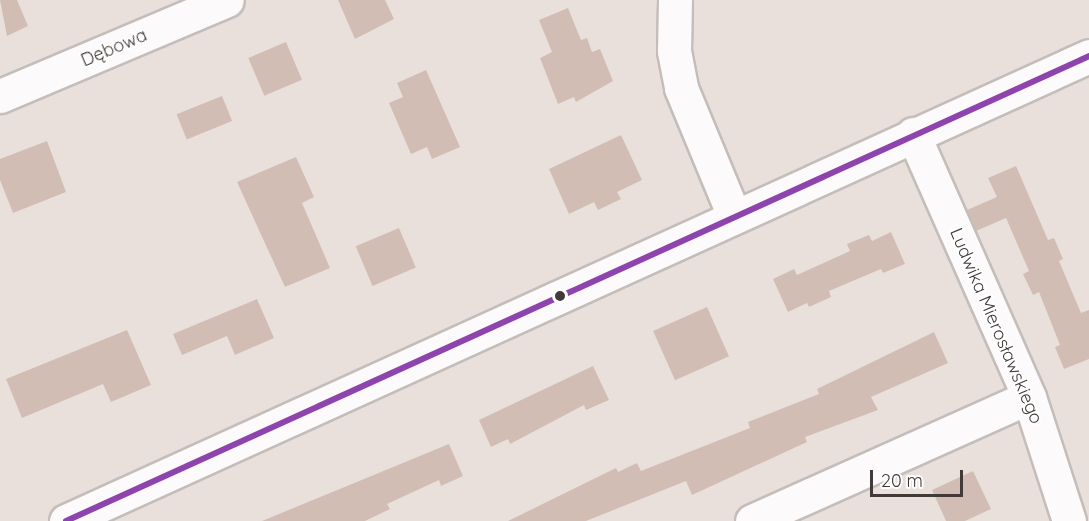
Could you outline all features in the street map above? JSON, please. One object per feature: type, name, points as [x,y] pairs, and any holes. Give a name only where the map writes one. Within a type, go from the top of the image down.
[{"type":"street","name":"Dębowa","points":[[0,96],[227,0]]},
{"type":"street","points":[[675,0],[674,51],[681,88],[734,216]]},
{"type":"street","points":[[66,521],[1089,56]]},
{"type":"street","name":"Ludwika Mierosławskiego","points":[[914,134],[1029,396],[1069,521]]},
{"type":"street","points":[[752,521],[1029,396]]},
{"type":"building","points":[[0,0],[17,0],[28,26],[7,36]]},
{"type":"building","points":[[338,0],[385,0],[394,19],[355,39]]},
{"type":"building","points":[[568,8],[581,40],[587,38],[592,52],[600,49],[613,81],[576,102],[574,97],[558,104],[540,58],[552,52],[539,20]]},
{"type":"building","points":[[286,42],[302,80],[264,96],[248,58]]},
{"type":"building","points":[[426,70],[460,147],[432,159],[427,147],[411,154],[389,103],[403,97],[397,83]]},
{"type":"building","points":[[222,96],[232,121],[187,139],[177,114]]},
{"type":"building","points":[[621,135],[642,180],[617,192],[621,199],[598,210],[594,202],[569,214],[549,169]]},
{"type":"building","points":[[47,141],[66,192],[13,213],[0,180],[0,159]]},
{"type":"building","points":[[296,157],[314,197],[302,203],[330,268],[285,287],[237,182]]},
{"type":"building","points":[[1016,166],[1048,240],[1054,238],[1063,259],[1059,261],[1081,313],[1089,310],[1089,359],[1064,369],[1055,347],[1060,345],[1039,292],[1033,295],[1023,274],[1029,271],[1006,218],[976,231],[967,210],[997,197],[988,178]]},
{"type":"building","points":[[399,228],[416,268],[373,286],[356,246]]},
{"type":"building","points":[[891,232],[905,264],[883,273],[881,269],[829,291],[831,297],[809,307],[807,303],[788,312],[773,279],[794,269],[797,275],[850,251],[847,244],[869,235],[872,241]]},
{"type":"building","points":[[257,299],[274,338],[235,355],[227,336],[182,355],[173,334]]},
{"type":"building","points":[[707,307],[729,356],[675,380],[653,331]]},
{"type":"building","points":[[127,330],[151,385],[111,402],[103,384],[22,418],[6,379]]},
{"type":"building","points":[[934,332],[948,363],[871,397],[878,410],[805,437],[807,442],[692,495],[686,481],[586,521],[508,521],[616,468],[618,472],[637,463],[641,471],[750,428],[748,422],[819,394],[817,389]]},
{"type":"building","points":[[593,366],[609,400],[586,410],[584,405],[510,444],[508,439],[491,447],[479,420]]},
{"type":"building","points":[[449,444],[463,476],[441,486],[439,480],[387,504],[390,509],[365,521],[262,521]]},
{"type":"building","points":[[973,471],[991,509],[965,521],[946,521],[932,490]]},
{"type":"transit line","points":[[66,521],[1089,56]]}]
